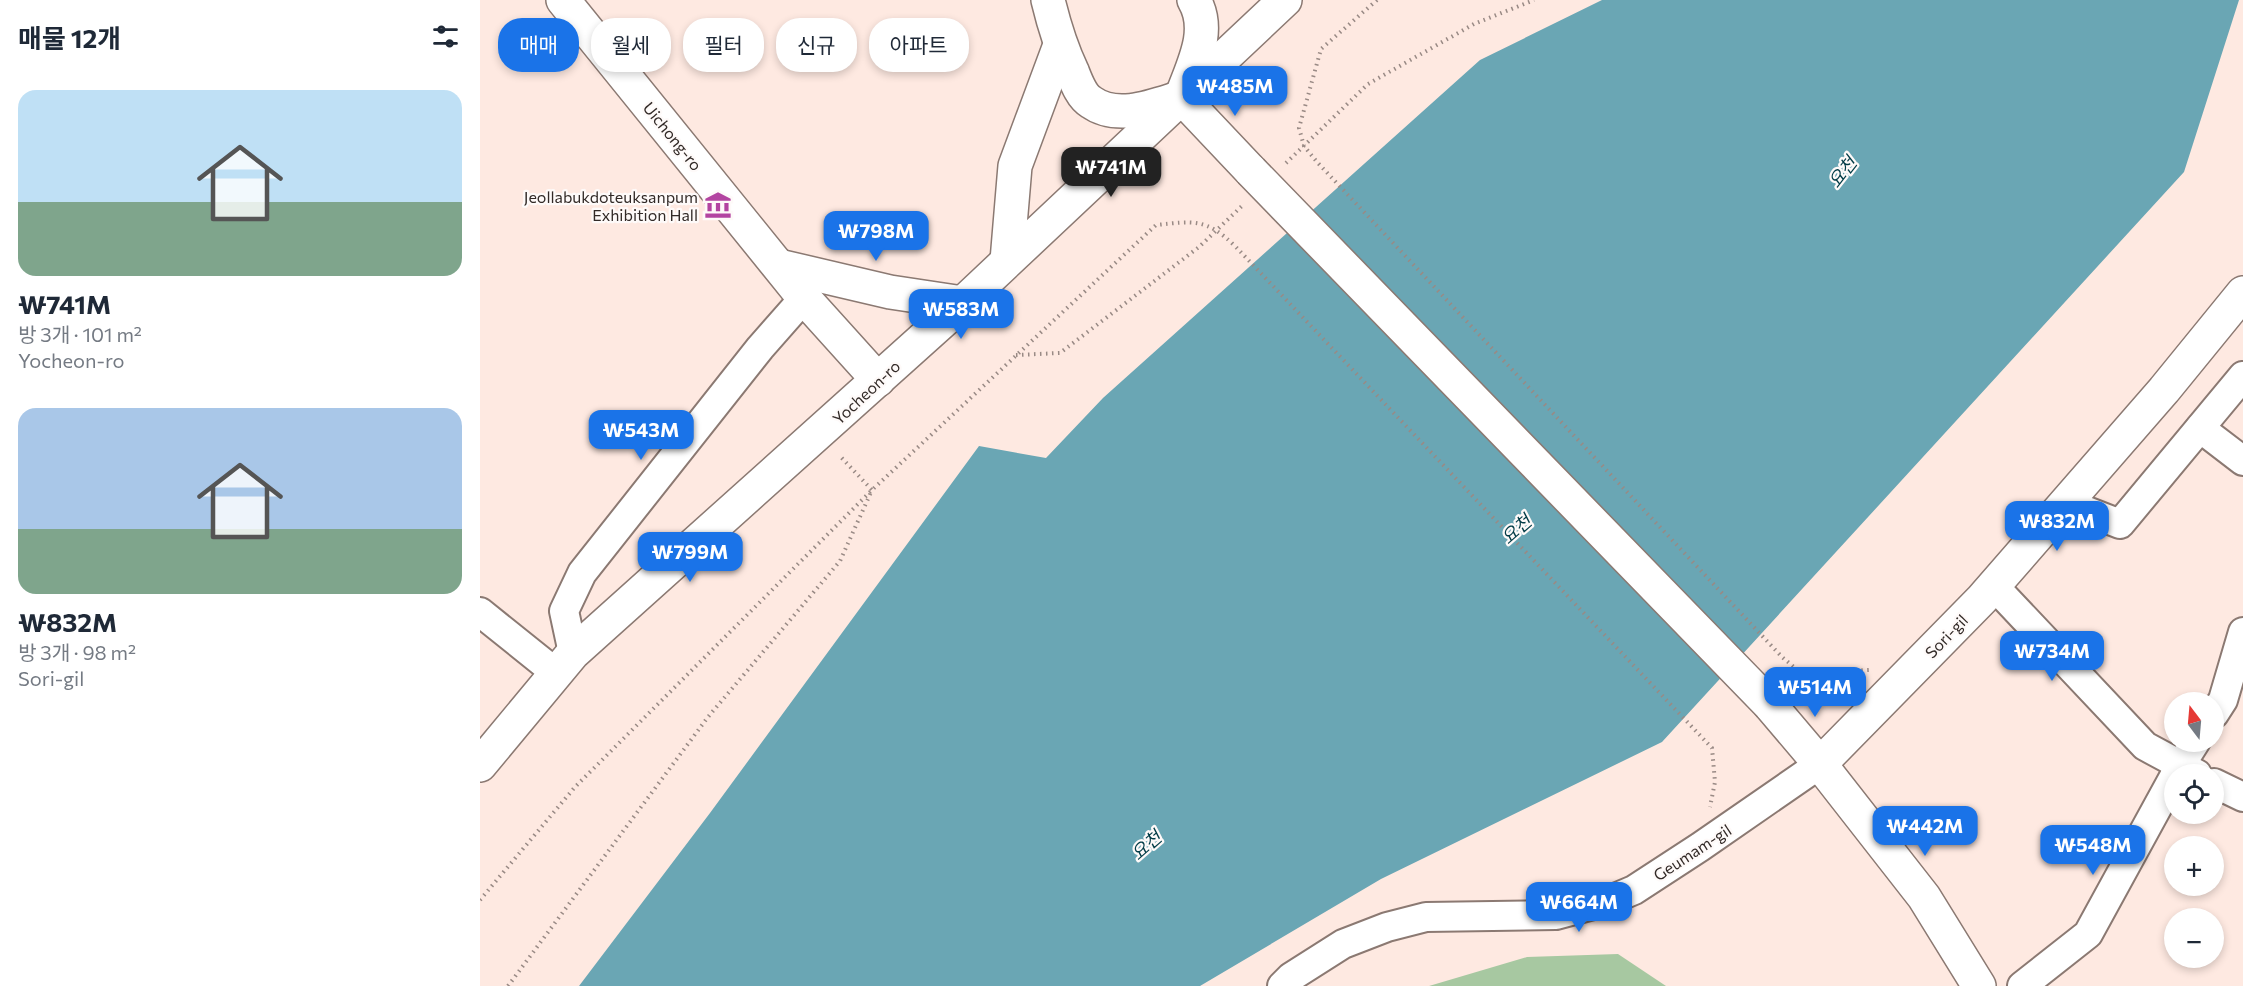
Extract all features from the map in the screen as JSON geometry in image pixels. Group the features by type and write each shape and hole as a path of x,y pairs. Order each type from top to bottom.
{"street":[{"name":"Uichong-ro","path":"563,0 804,298 878,380"},
{"path":"1048,0 1060,45 1080,88 1090,102 1106,109 1125,111 1151,107 1181,97"},
{"path":"1181,97 1199,51 1201,39 1199,8 1194,0"},
{"name":"Yocheon-ro","path":"480,765 565,663 963,303 1285,0"},
{"path":"1007,261 1015,166 1060,45"},
{"path":"1181,97 1770,705 1820,764 1924,897 1979,986"},
{"path":"779,267 890,292 963,303"},
{"name":"Sori-gil","path":"1820,764 1994,586 2164,390 2243,293"},
{"path":"565,663 564,610 582,573 760,348 804,298"},
{"path":"2066,503 2120,524 2243,376"},
{"path":"2200,428 2243,461"},
{"path":"1994,586 2145,746 2171,764"},
{"path":"480,612 565,663"},
{"path":"2224,697 2243,632"},
{"name":"Geumam-gil","path":"1282,986 1291,977 1343,944 1387,927 1426,917 1556,915 1608,901 1634,890 1820,764"},
{"path":"2224,788 2243,797"},
{"path":"2022,986 2088,934 2164,803"}],"path":[{"path":"1377,0 1321,49 1299,128 1304,146 1782,657 1801,673 1915,667"},
{"path":"480,900 575,787 872,490 1156,225 1192,221 1217,229 1235,246 1712,748 1715,782 1700,847"},
{"path":"820,434 872,490"},
{"path":"508,986 708,717 840,561 872,490"}],"green space":[{"path":"1618,954 1666,986 1429,986 1527,957"}],"water":[{"name":"요천","path":"1602,0 2239,0 2184,172 1662,742 1381,879 1200,986 579,986 710,813 979,446 1046,458 1103,398 1480,60"}],"place":[{"name":"Jeollabukdoteuksanpum Exhibition Hall","path":"718,205"}]}
